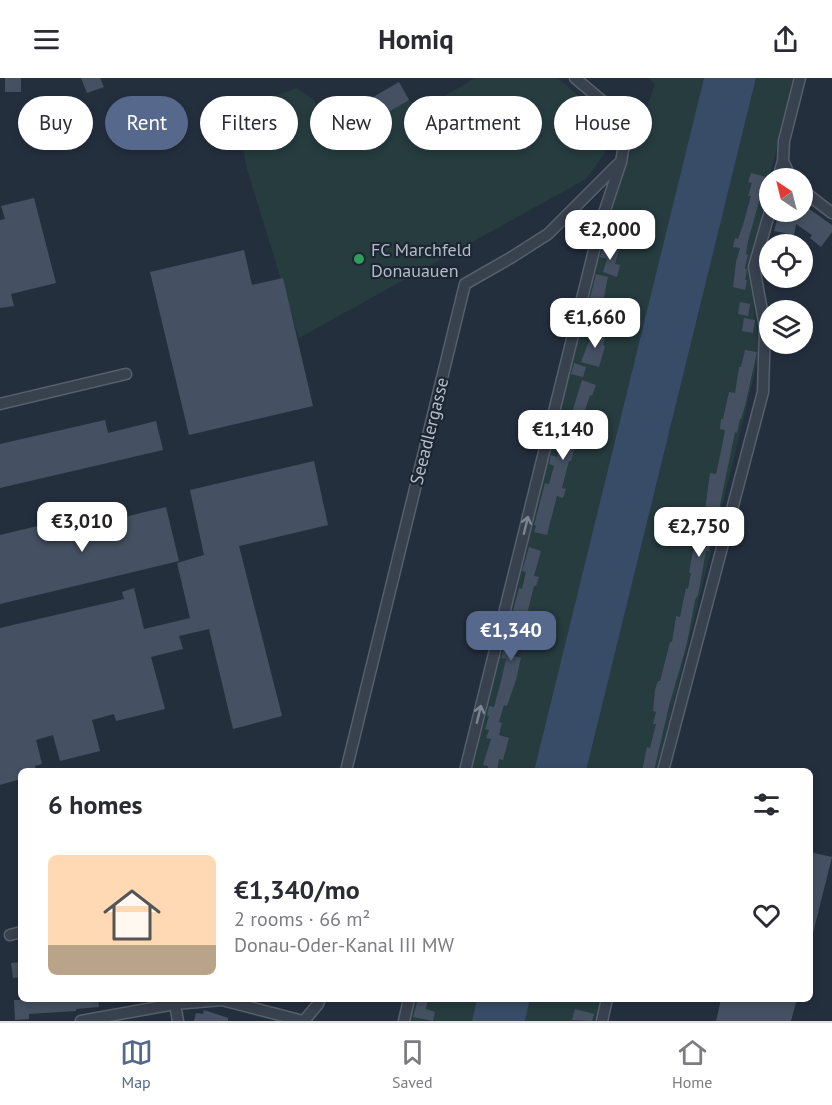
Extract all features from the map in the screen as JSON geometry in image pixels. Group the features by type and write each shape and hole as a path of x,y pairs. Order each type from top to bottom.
{"street":[{"path":"466,768 601,222 621,162 627,128 619,115 575,78"},
{"path":"781,168 784,141 800,78"},
{"path":"783,161 786,168"},
{"name":"Seeadlergasse","path":"347,768 465,284 548,234 621,162"},
{"path":"813,198 832,213"},
{"path":"664,768 763,392 765,327 754,267 767,222"},
{"path":"0,405 126,374"},
{"path":"89,1020 199,1002"},
{"path":"230,1002 304,1021 319,1002"},
{"path":"404,1021 408,1002"},
{"path":"602,1021 606,1002"},
{"path":"176,1004 178,1021"}],"green space":[{"name":"FC Marchfeld Donauauen","path":"475,78 558,78 578,96 554,96 554,150 606,150 586,179 299,338 247,169 243,150 298,150 298,96 276,96 297,88 310,97 310,150 392,150 392,96 374,96 399,82 407,96 404,96 404,150 542,150 542,96 444,96"},
{"path":"648,78 704,78 535,768 471,768 605,224 631,150 652,150 651,96 655,84"},
{"path":"756,78 795,78 772,168 759,168 760,222 750,272 758,355 754,376 658,768 587,768"},
{"path":"412,1002 476,1002 472,1021 408,1021"},
{"path":"529,1002 600,1002 595,1021 525,1021"}],"water":[{"path":"704,78 756,78 587,768 535,768"},
{"path":"476,1002 529,1002 525,1021 472,1021"}],"building":[{"path":"5,78 21,78 21,92 5,92"},
{"path":"81,78 100,78 104,87 87,93"},
{"path":"399,82 407,96 404,96 404,103 392,110 392,96 375,96"},
{"path":"751,173 759,175 759,202 746,254 748,255 745,268 747,270 745,280 747,280 745,290 733,287 740,248 733,247 735,238 738,239 743,225 751,196 748,196 752,183 748,182"},
{"path":"34,198 56,283 11,294 14,306 0,308 0,220 5,219 1,206"},
{"path":"813,212 832,225 832,232 821,247 813,240 813,234 796,224 794,234 774,231 776,222 813,222"},
{"path":"603,245 619,250 615,264 620,265 617,277 603,272 607,259 600,257"},
{"path":"244,250 252,285 283,278 313,406 189,435 150,272"},
{"path":"596,274 608,277 598,326 584,322"},
{"path":"740,302 750,304 748,316 738,314"},
{"path":"744,318 755,320 753,333 742,331"},
{"path":"595,329 606,333 599,367 581,362"},
{"path":"745,350 757,352 745,406 737,433 735,432 719,510 709,551 706,551 687,643 655,768 643,768 647,747 650,748 656,724 653,724 656,712 653,711 655,690 660,681 670,642 672,642 676,616 680,617 686,588 688,589 693,551 697,551 701,535 694,533 696,523 700,524 702,510 705,510 710,473 716,474 725,430 720,429 721,419 723,419 729,392 735,393 739,367 741,367"},
{"path":"574,363 586,367 583,377 571,374"},
{"path":"582,380 596,385 585,410 583,422 585,423 581,437 586,438 583,448 575,446 562,488 566,489 563,498 557,496 547,535 534,532 545,483 549,484 554,466 549,464 551,455 557,457 561,444 568,446 575,417 571,416"},
{"path":"105,420 108,433 156,421 163,450 0,488 0,444"},
{"path":"314,461 328,525 239,546 282,716 233,729 209,629 179,636 183,649 151,657 165,709 116,721 114,714 92,720 100,751 60,761 53,735 36,740 42,764 35,766 35,768 18,768 18,780 0,785 0,628 124,599 122,592 134,588 144,629 190,618 177,563 204,555 190,490"},
{"path":"166,507 179,561 0,604 0,535 75,517 78,528"},
{"path":"529,547 541,551 534,576 539,577 534,586 523,630 527,631 524,642 518,640 514,656 521,658 516,680 499,722 502,723 499,735 509,738 503,760 499,759 498,768 488,768 488,766 483,765 491,739 486,738 489,730 485,729 489,716 487,715 489,706 494,707 501,681 506,659 502,658 503,648 519,588 522,589 526,572 522,571"},
{"path":"813,853 832,857 813,933"},
{"path":"18,962 18,977 13,978 11,963"},
{"path":"14,1000 18,1000 18,1002 98,1002 99,1007 29,1014 29,1019 15,1020"},
{"path":"417,1002 427,1002 426,1009 435,1012 433,1021 413,1017"},
{"path":"720,1002 796,1002 791,1021 716,1021"},
{"path":"575,1009 594,1014 592,1021 572,1020"},
{"path":"204,1010 228,1018 228,1021 194,1021 196,1013 203,1014"}],"place":[{"name":"FC Marchfeld Donauauen","path":"359,259"}]}
